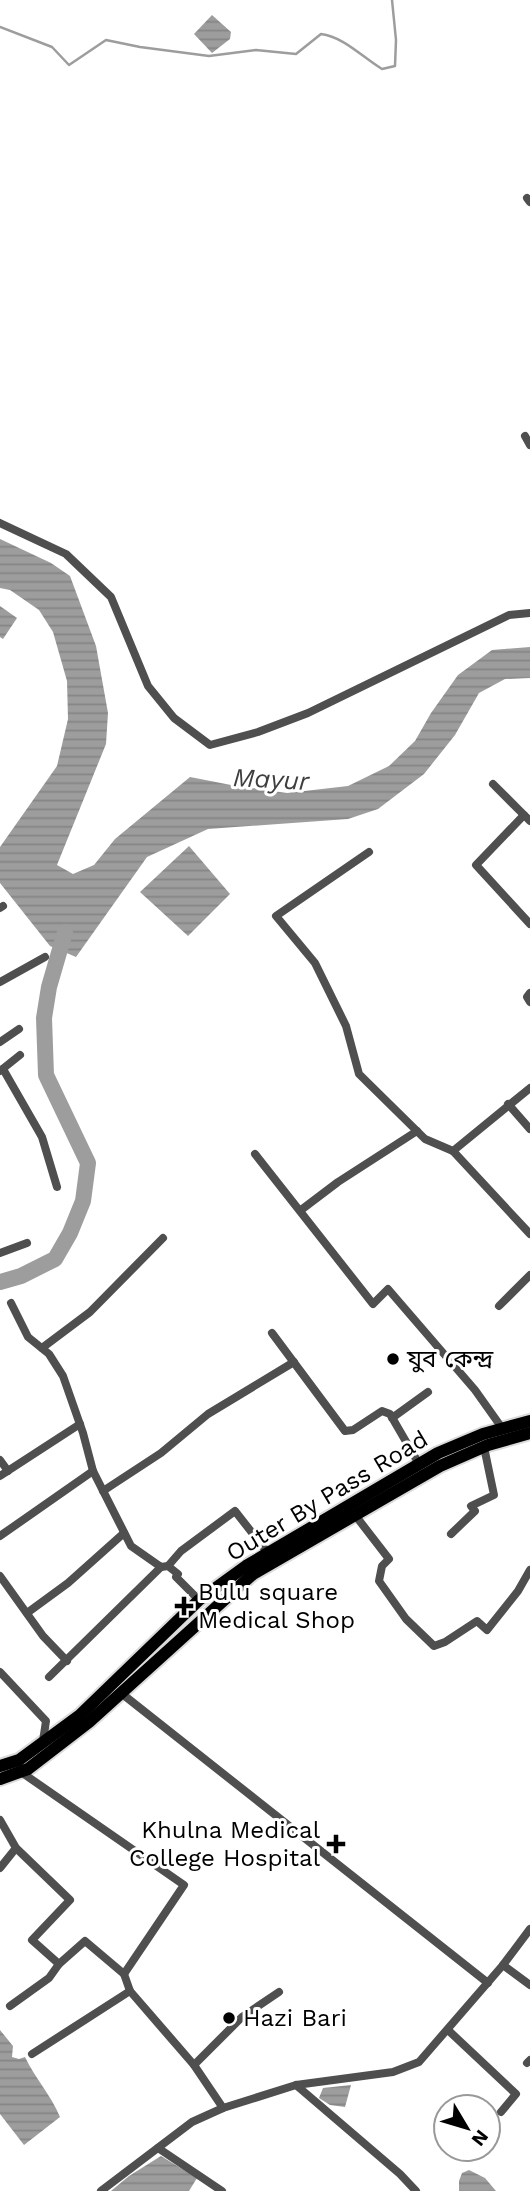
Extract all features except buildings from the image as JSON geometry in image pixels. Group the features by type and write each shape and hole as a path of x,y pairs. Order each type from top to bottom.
{"main road":[{"name":"Outer By Pass Road","path":"0,1766 19,1760 80,1715 199,1600 268,1553 438,1453 502,1428 530,1421"},
{"name":"Outer By Pass Road","path":"0,1779 29,1769 89,1723 253,1574 440,1466 484,1447 530,1433"}],"street":[{"path":"526,436 530,445"},
{"path":"0,523 66,554 111,597 148,686 174,718 210,744 258,732 307,713 509,615 530,613"},
{"path":"493,785 527,818 476,865 530,924"},
{"path":"369,852 276,916 315,963 346,1026 359,1074 425,1139 453,1151 530,1234"},
{"path":"0,982 45,957"},
{"path":"530,993 527,997 530,1002"},
{"path":"0,1042 19,1029"},
{"path":"20,1055 2,1070 42,1137 57,1187"},
{"path":"453,1151 530,1088"},
{"path":"508,1104 529,1126"},
{"path":"301,1210 417,1130"},
{"path":"255,1154 373,1304 388,1289 466,1379 502,1428"},
{"path":"42,1349 90,1312 163,1238"},
{"path":"0,1253 27,1243"},
{"path":"499,1306 530,1275"},
{"path":"11,1303 28,1337 49,1354 63,1376 93,1471 131,1546 178,1574 176,1577 199,1600"},
{"path":"272,1334 345,1431 353,1430 382,1411 390,1414 419,1464"},
{"path":"103,1491 161,1453 208,1414 294,1362"},
{"path":"392,1418 428,1391"},
{"path":"0,1460 4,1474 80,1424"},
{"path":"451,1534 475,1511 471,1506 494,1494 484,1447"},
{"path":"0,1536 93,1471"},
{"path":"49,1677 181,1551 235,1511 268,1553"},
{"path":"355,1515 389,1559 382,1566 379,1581 407,1619 434,1646 477,1621 486,1630 518,1591 530,1570"},
{"path":"27,1613 68,1583 124,1533"},
{"path":"0,1576 43,1636 67,1661"},
{"path":"0,1672 46,1721 43,1742"},
{"path":"121,1693 488,1983"},
{"path":"21,1772 184,1885 124,1974"},
{"path":"0,1820 16,1848 70,1900 32,1940 59,1964"},
{"path":"0,1868 16,1848"},
{"path":"101,2191 192,2122 223,2108 296,2085 393,2071 419,2062 530,1930"},
{"path":"10,2006 49,1978 59,1964 85,1941 124,1974 130,1991 194,2065 223,2108"},
{"path":"503,1965 530,1985"},
{"path":"32,2054 130,1991"},
{"path":"194,2065 242,2017 279,1992"},
{"path":"448,2030 516,2094 502,2111"},
{"path":"296,2085 392,2166 416,2191"},
{"path":"158,2148 222,2191"}],"shaded area":[{"path":"212,15 231,32 230,39 212,53 194,34"},
{"path":"0,539 51,563 70,576 96,646 108,713 106,744 57,865 73,874 94,865 115,839 190,777 287,793 348,786 389,766 415,741 458,675 492,650 530,647 530,678 505,679 479,693 455,735 424,774 378,809 348,819 208,829 147,857 76,957 50,946 0,883 0,847 57,766 68,719 67,681 53,632 39,610 10,590 0,588"},
{"path":"0,606 17,618 3,639 0,637"},
{"path":"189,846 230,894 188,936 140,892"},
{"path":"0,2030 13,2046 12,2057 25,2057 60,2117 24,2145 0,2114"},
{"path":"351,2085 345,2107 330,2105 319,2098 323,2088"},
{"path":"161,2156 197,2178 189,2191 111,2191 129,2176"},
{"path":"469,2170 485,2178 496,2191 459,2191 462,2173"}],"waterway":[{"path":"0,27 52,47 69,65 106,40 209,56 256,50 296,54 321,34 345,43 382,69 395,66 396,40 392,0"},
{"path":"0,1282 21,1276 55,1259 70,1233 83,1201 88,1163 46,1075 44,1018 49,987 65,932"}],"place":[{"name":"যুব কেন্দ্র","path":"393,1359"},
{"name":"Bulu square Medical Shop","path":"184,1606"},
{"name":"Khulna Medical College Hospital","path":"336,1844"},
{"name":"Hazi Bari","path":"229,2018"}],"water label":[{"name":"Mayur","path":"271,779"}]}
